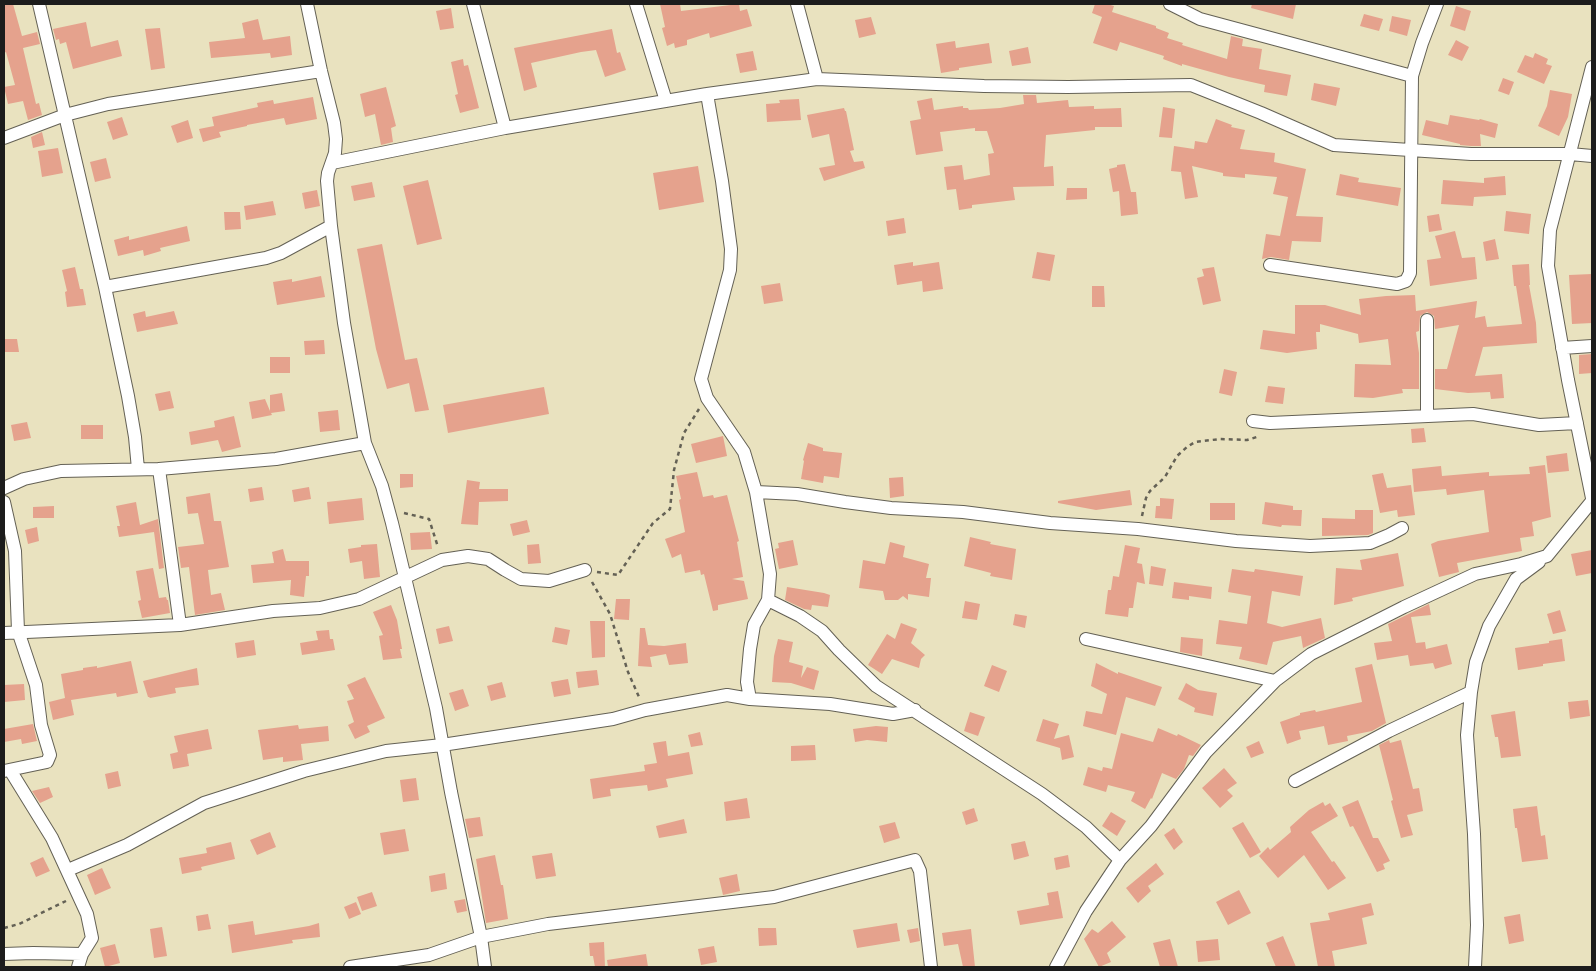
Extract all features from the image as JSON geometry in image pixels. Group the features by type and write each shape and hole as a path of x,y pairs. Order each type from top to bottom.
{"street":[{"path":"39,4 105,287 128,396 138,469"},
{"path":"307,4 334,123 335,152 327,181 331,226 344,323 365,443 382,486 436,708 485,967"},
{"path":"473,4 505,128"},
{"path":"636,4 666,101"},
{"path":"797,4 817,78"},
{"path":"1170,4 1200,19 1412,76"},
{"path":"1270,265 1397,284 1406,281 1410,272 1412,76 1437,4"},
{"path":"1475,967 1477,925 1467,735 1476,662 1489,626 1516,579 1547,556 1592,499 1568,380 1548,266 1550,230 1592,67"},
{"path":"4,138 65,115 108,104 321,72"},
{"path":"332,163 505,128 707,94 817,78 1002,86 1191,86 1261,113 1334,145 1471,154 1570,154 1592,156"},
{"path":"707,94 732,249 730,270 701,379 706,398 744,452 756,492 770,574 768,600 754,625 750,649 747,682 750,699"},
{"path":"105,287 281,254 331,226"},
{"path":"1427,320 1427,416"},
{"path":"1562,348 1592,346"},
{"path":"1253,421 1270,423 1473,414 1539,425 1577,423"},
{"path":"4,488 24,479 61,472 159,469 276,458 365,443"},
{"path":"159,469 180,625"},
{"path":"756,492 796,494 891,508 964,512 1050,523 1138,529 1236,541 1310,546 1370,543 1390,536 1402,528"},
{"path":"4,502 15,551 18,631 36,685 41,725 50,755 47,762 7,770 52,838 68,870 86,914 92,938 82,954 78,967"},
{"path":"4,633 180,625 273,611 320,608 359,599 442,560 468,556 488,559 521,578 548,581 586,570"},
{"path":"1056,967 1086,911 1120,860 1150,826 1206,752 1275,681 1311,654 1475,574 1547,556"},
{"path":"768,600 800,616 822,631 876,686 916,710 1042,794 1086,827 1120,860"},
{"path":"1086,639 1275,681"},
{"path":"1295,781 1389,731 1471,692"},
{"path":"68,870 127,845 204,803 304,771 386,751 442,745 612,720 645,710 727,695 750,699 830,704 893,714 916,710"},
{"path":"350,967 429,955 480,937 548,924 774,897 915,860 920,871 931,967"},
{"path":"4,954 82,954"}],"path":[{"path":"586,570 618,576 653,523 670,509 674,470 684,433 706,398"},
{"path":"1138,529 1146,498 1150,491 1165,477 1177,456 1187,447 1195,442 1206,440 1247,440 1255,438 1264,434 1270,423"},
{"path":"388,509 429,519 442,560"},
{"path":"586,570 610,614 628,672 645,710"},
{"path":"4,928 19,924 78,896"}],"building":[{"path":"4,4 13,4 22,36 37,32 40,44 23,48 36,104 39,103 42,115 28,120 23,101 8,104 4,87 15,85 6,52 4,53"},
{"path":"660,4 680,4 681,11 739,4 740,11 747,9 752,26 710,38 709,33 687,40 687,45 675,48 674,43 667,46 662,28 665,27"},
{"path":"1095,4 1114,6 1112,12 1156,26 1156,28 1169,33 1167,38 1183,43 1182,45 1227,59 1231,36 1243,39 1242,46 1262,49 1259,69 1291,75 1287,96 1264,92 1265,85 1182,64 1182,66 1163,59 1164,56 1120,42 1117,51 1093,43 1102,17 1092,13"},
{"path":"1252,4 1296,4 1293,19 1251,8"},
{"path":"1456,6 1471,11 1465,31 1450,26"},
{"path":"451,8 454,28 440,30 436,11"},
{"path":"1364,14 1383,19 1379,31 1360,26"},
{"path":"1392,16 1411,20 1407,36 1389,31"},
{"path":"871,17 876,34 859,38 855,20"},
{"path":"258,19 263,40 290,36 292,55 271,58 270,53 211,58 209,42 245,38 242,23"},
{"path":"86,22 91,47 118,40 122,56 73,69 66,42 60,44 59,39 56,40 53,29"},
{"path":"160,28 165,68 151,70 145,29"},
{"path":"612,29 617,53 620,52 626,70 605,77 596,50 581,52 531,63 537,87 524,91 514,48"},
{"path":"1456,40 1469,47 1462,61 1448,55"},
{"path":"955,41 956,48 989,43 992,63 941,73 936,44"},
{"path":"1028,47 1031,63 1012,66 1009,51"},
{"path":"753,51 757,70 740,73 736,54"},
{"path":"1535,53 1548,59 1546,64 1552,66 1544,84 1517,72 1525,55 1533,58"},
{"path":"463,59 464,66 468,65 479,108 460,113 455,95 458,94 451,62"},
{"path":"1503,78 1514,82 1509,95 1498,91"},
{"path":"1314,83 1340,88 1336,106 1311,100"},
{"path":"386,87 396,126 391,128 393,142 381,145 375,114 365,117 360,94"},
{"path":"1550,90 1572,94 1568,117 1559,136 1538,126 1547,106"},
{"path":"1023,95 1036,95 1037,103 1068,100 1069,107 1094,106 1094,109 1121,108 1122,127 1095,127 1095,130 1046,135 1044,167 1053,166 1054,186 1013,187 1015,200 972,205 972,208 959,210 956,189 947,190 944,167 962,165 964,180 990,175 988,154 994,153 987,131 975,131 975,128 940,132 943,151 916,155 910,121 921,119 917,101 932,98 934,110 963,106 963,108 968,108 969,110 1024,104"},
{"path":"313,97 317,119 286,125 284,118 247,125 219,132 221,137 203,142 199,129 214,126 212,117 258,107 257,103 273,100 274,104"},
{"path":"799,99 801,120 767,122 766,104 780,103 779,100"},
{"path":"1163,107 1175,109 1172,138 1159,137"},
{"path":"844,108 854,150 850,151 854,162 863,161 865,168 824,181 819,168 835,165 829,134 812,138 807,115"},
{"path":"1450,115 1480,119 1498,124 1495,138 1480,134 1481,146 1471,146 1422,135 1426,120 1448,125"},
{"path":"122,117 128,135 113,140 107,122"},
{"path":"1216,119 1232,125 1231,127 1245,130 1240,149 1275,153 1274,162 1306,169 1296,216 1323,217 1321,242 1292,241 1289,260 1271,257 1262,259 1266,234 1280,236 1288,197 1273,194 1277,177 1245,174 1245,178 1223,176 1223,173 1192,166 1198,197 1185,199 1181,172 1171,171 1174,146 1194,149 1195,141 1207,143"},
{"path":"188,120 193,138 177,143 171,126"},
{"path":"42,132 45,145 33,148 31,137"},
{"path":"58,148 63,173 42,177 38,151"},
{"path":"106,158 111,178 95,182 90,162"},
{"path":"1125,164 1131,192 1136,192 1138,214 1121,216 1119,191 1113,192 1109,169"},
{"path":"698,166 704,202 659,210 653,173"},
{"path":"1340,174 1359,178 1358,182 1401,188 1398,206 1336,195"},
{"path":"1505,176 1506,195 1474,197 1473,206 1441,204 1443,180 1484,183 1484,178"},
{"path":"428,180 442,239 417,245 403,186"},
{"path":"372,182 375,197 354,201 351,186"},
{"path":"1067,188 1087,188 1087,199 1066,200"},
{"path":"317,190 320,206 305,209 302,193"},
{"path":"273,201 276,215 246,220 244,206"},
{"path":"1506,211 1531,214 1529,234 1504,231"},
{"path":"224,212 240,212 241,229 225,230"},
{"path":"1439,214 1442,230 1429,232 1427,216"},
{"path":"904,218 906,233 888,236 886,221"},
{"path":"187,226 190,241 160,248 161,251 144,256 143,250 118,256 114,240 129,236 129,240"},
{"path":"1455,231 1462,258 1475,257 1477,279 1430,286 1427,260 1441,258 1435,236"},
{"path":"1495,239 1499,259 1486,261 1483,242"},
{"path":"382,244 405,360 417,358 429,410 415,412 409,383 387,389 376,349 357,249"},
{"path":"1037,252 1055,255 1050,281 1032,278"},
{"path":"913,262 913,266 939,262 943,289 923,292 922,281 897,285 894,265"},
{"path":"1529,264 1529,285 1536,323 1537,343 1483,347 1475,376 1502,374 1504,398 1491,399 1490,392 1468,393 1435,389 1435,369 1447,369 1459,325 1435,329 1434,316 1427,312 1420,316 1419,331 1416,332 1419,353 1419,389 1402,389 1403,393 1373,398 1354,397 1355,364 1391,365 1388,339 1359,343 1358,334 1320,324 1320,332 1316,332 1317,349 1287,353 1260,349 1263,330 1295,334 1295,305 1325,305 1361,315 1359,299 1386,296 1415,295 1416,311 1477,301 1475,318 1485,316 1487,327 1522,324 1516,286 1514,286 1512,265"},
{"path":"75,267 80,289 83,289 86,305 67,307 65,292 67,291 62,270"},
{"path":"1214,267 1221,301 1203,305 1197,278 1204,276 1202,269"},
{"path":"1592,274 1592,323 1572,324 1569,275"},
{"path":"321,276 325,297 277,305 273,282 292,279 292,282"},
{"path":"780,283 783,301 764,304 761,286"},
{"path":"1092,286 1104,286 1105,307 1092,307"},
{"path":"145,311 146,317 174,311 178,324 137,332 133,314"},
{"path":"4,339 17,339 19,352 4,352"},
{"path":"324,340 325,354 305,355 304,341"},
{"path":"1592,354 1592,373 1579,374 1579,355"},
{"path":"270,357 290,357 290,373 270,373"},
{"path":"1224,369 1237,372 1232,396 1219,393"},
{"path":"1268,386 1285,388 1283,404 1265,402"},
{"path":"544,387 549,414 448,433 443,405"},
{"path":"170,391 174,408 159,411 155,394"},
{"path":"282,393 285,411 252,419 249,402 265,399 270,411 270,395"},
{"path":"338,410 340,430 320,432 318,412"},
{"path":"234,416 241,447 222,452 218,440 191,445 189,432 215,427 214,421"},
{"path":"27,422 31,438 14,441 11,425"},
{"path":"81,425 103,425 103,439 81,439"},
{"path":"1424,428 1426,442 1412,443 1411,429"},
{"path":"723,436 727,456 696,463 691,444"},
{"path":"808,443 823,448 823,451 842,453 839,478 824,476 823,483 801,479 803,460"},
{"path":"1567,453 1569,471 1548,473 1546,456"},
{"path":"1545,465 1551,517 1532,522 1534,536 1520,538 1522,551 1457,563 1459,572 1439,577 1431,544 1438,541 1489,532 1484,490 1447,495 1446,489 1414,492 1412,469 1441,466 1442,476 1489,472 1489,476 1530,474 1529,467"},
{"path":"697,472 703,497 713,495 714,498 727,495 739,541 737,542 743,577 732,579 744,581 748,599 718,605 718,610 713,611 704,574 701,575 700,570 685,573 681,554 672,558 665,539 685,532 676,476"},
{"path":"1383,473 1387,488 1411,485 1415,515 1398,517 1397,510 1380,513 1372,475"},
{"path":"400,474 413,474 413,487 400,488"},
{"path":"903,477 904,496 890,498 889,478"},
{"path":"467,480 480,482 479,489 508,489 508,501 479,502 478,525 461,524"},
{"path":"262,487 264,500 250,502 248,489"},
{"path":"309,487 311,499 294,502 292,490"},
{"path":"1130,490 1132,505 1096,510 1058,503 1058,501"},
{"path":"210,493 214,521 221,521 229,567 208,570 211,595 221,593 225,610 195,615 189,567 181,568 178,547 204,544 198,513 188,514 186,497"},
{"path":"362,498 364,520 329,524 327,502"},
{"path":"1160,498 1174,499 1172,519 1155,518 1156,506 1160,506"},
{"path":"136,502 140,525 158,519 164,568 159,569 154,532 119,537 117,526 120,526 116,506"},
{"path":"1265,502 1293,506 1293,510 1302,510 1301,526 1282,525 1281,527 1262,524"},
{"path":"1210,503 1235,503 1235,520 1210,520"},
{"path":"54,506 54,518 33,518 33,507"},
{"path":"1355,510 1373,510 1373,533 1368,535 1322,536 1322,518 1355,519"},
{"path":"527,520 530,532 513,536 510,524"},
{"path":"37,527 39,541 28,544 25,530"},
{"path":"430,532 432,549 411,550 410,533"},
{"path":"970,537 991,542 990,544 1016,549 1012,580 990,576 991,573 964,566"},
{"path":"793,540 798,565 779,569 775,549 779,548 778,543"},
{"path":"890,542 905,546 903,557 929,564 926,578 931,578 929,597 908,594 908,600 903,596 898,600 885,600 883,591 859,588 863,560 885,564"},
{"path":"377,544 380,577 364,579 362,561 350,563 348,549 361,547 361,545"},
{"path":"539,544 541,563 528,564 527,545"},
{"path":"1125,545 1140,548 1137,563 1142,564 1145,584 1137,582 1133,608 1129,608 1128,617 1105,614 1108,590 1111,590 1113,576 1119,577"},
{"path":"283,549 286,561 309,561 309,576 306,576 304,597 290,595 291,580 253,583 251,565 274,563 272,552"},
{"path":"1592,550 1592,573 1576,576 1571,554"},
{"path":"1398,553 1404,586 1352,598 1353,601 1334,605 1336,568 1362,570 1360,560"},
{"path":"1151,566 1166,569 1163,586 1149,584"},
{"path":"153,568 159,598 166,597 170,613 142,618 138,601 141,600 136,571"},
{"path":"1232,569 1254,572 1255,569 1303,576 1300,596 1272,591 1267,623 1282,627 1321,618 1325,638 1303,648 1301,636 1273,642 1267,665 1239,659 1242,647 1216,644 1219,620 1247,624 1251,596 1228,592"},
{"path":"1174,582 1212,587 1211,599 1189,596 1189,600 1172,598"},
{"path":"787,587 830,595 828,607 812,605 811,610 804,609 785,600"},
{"path":"616,599 630,599 629,620 614,619"},
{"path":"965,601 980,604 977,620 962,618"},
{"path":"1429,604 1431,615 1411,617 1416,643 1425,642 1426,649 1447,644 1452,664 1435,669 1433,663 1410,666 1408,655 1377,660 1374,643 1392,641 1388,624"},
{"path":"391,605 397,620 402,658 383,660 379,636 383,635 373,612"},
{"path":"1560,610 1566,631 1553,634 1547,614"},
{"path":"1015,614 1027,616 1025,628 1013,625"},
{"path":"590,621 605,621 605,657 592,658"},
{"path":"901,623 917,629 911,643 925,655 921,659 919,668 892,659 882,674 868,665 887,634 895,639"},
{"path":"449,626 453,641 439,644 436,629"},
{"path":"555,627 570,630 567,645 552,642"},
{"path":"640,628 645,628 648,645 664,646 686,643 688,663 669,665 666,654 650,657 652,667 638,666"},
{"path":"329,630 330,639 333,639 335,650 302,655 300,643 318,640 316,631"},
{"path":"1181,637 1203,639 1202,656 1180,652"},
{"path":"778,639 793,642 789,662 803,666 801,678 807,667 819,671 814,690 791,683 772,682 774,656"},
{"path":"1562,639 1565,661 1518,670 1515,648"},
{"path":"254,640 256,655 237,658 235,643"},
{"path":"131,661 138,693 117,697 116,693 71,700 74,715 53,720 49,702 65,698 61,674 83,670 83,668 97,666 97,668"},
{"path":"1096,663 1118,674 1118,672 1162,687 1155,706 1126,697 1116,735 1083,726 1086,711 1102,714 1107,694 1091,686"},
{"path":"1372,664 1386,723 1372,731 1347,736 1348,741 1328,745 1324,726 1299,731 1301,739 1287,744 1280,722 1300,715 1300,713 1315,710 1316,712 1362,702 1355,668"},
{"path":"992,665 1007,671 999,692 984,686"},
{"path":"197,668 199,685 175,688 176,693 148,697 143,681"},
{"path":"597,670 599,685 578,688 576,672"},
{"path":"365,677 385,718 367,726 370,732 355,739 348,725 354,722 347,701 354,699 347,685"},
{"path":"568,679 571,694 554,697 551,682"},
{"path":"502,682 506,697 491,701 487,686"},
{"path":"1186,683 1198,690 1217,693 1213,716 1194,712 1195,708 1178,699"},
{"path":"24,684 25,700 4,702 4,685"},
{"path":"463,689 469,706 455,711 449,693"},
{"path":"1588,700 1590,716 1570,719 1568,702"},
{"path":"1515,711 1521,756 1501,758 1498,737 1495,737 1491,715"},
{"path":"970,712 985,717 978,736 964,731"},
{"path":"1043,719 1059,724 1054,739 1069,735 1074,757 1062,760 1060,748 1036,741"},
{"path":"33,724 37,741 22,744 21,739 4,742 4,729"},
{"path":"298,725 299,729 328,726 329,741 301,744 303,760 283,762 283,757 263,760 258,730"},
{"path":"876,726 888,727 887,742 867,740 855,742 853,729"},
{"path":"1158,728 1177,736 1178,734 1201,745 1193,756 1189,755 1184,769 1176,779 1162,773 1152,799 1145,809 1131,801 1135,792 1108,785 1106,792 1083,785 1088,767 1102,771 1103,767 1112,769 1121,733 1153,742"},
{"path":"208,729 212,749 187,754 189,766 173,769 170,754 178,752 174,736"},
{"path":"700,732 703,745 691,747 688,735"},
{"path":"1389,740 1390,743 1401,740 1413,789 1419,788 1423,811 1407,815 1413,835 1401,838 1379,745"},
{"path":"666,741 668,756 689,752 693,774 666,779 668,787 648,791 647,785 610,789 611,796 593,799 590,779 645,771 644,765 657,763 653,743"},
{"path":"1259,741 1264,753 1251,758 1246,747"},
{"path":"815,745 816,760 791,761 791,746"},
{"path":"1224,768 1237,783 1227,790 1233,796 1220,808 1202,788"},
{"path":"118,771 121,786 108,789 105,774"},
{"path":"416,778 419,800 403,802 400,780"},
{"path":"49,787 53,797 40,803 32,791"},
{"path":"747,798 750,818 726,821 724,802"},
{"path":"1358,800 1373,838 1378,838 1390,861 1383,864 1385,869 1377,872 1353,826 1350,827 1342,807"},
{"path":"1323,802 1325,806 1330,803 1338,816 1311,832 1346,878 1328,890 1304,855 1278,878 1259,856 1268,847 1270,850 1291,832 1290,827 1309,810"},
{"path":"1537,806 1541,836 1545,835 1548,859 1522,862 1513,809"},
{"path":"974,808 978,821 966,825 962,812"},
{"path":"1111,812 1126,821 1117,836 1102,826"},
{"path":"480,817 483,836 469,838 465,819"},
{"path":"684,819 687,833 659,838 656,826"},
{"path":"895,822 900,838 884,843 879,826"},
{"path":"1243,822 1261,852 1250,858 1232,828"},
{"path":"1174,828 1183,842 1174,850 1164,835"},
{"path":"405,829 409,851 384,855 380,833"},
{"path":"270,832 276,847 257,855 250,840"},
{"path":"1025,841 1029,856 1014,860 1011,844"},
{"path":"231,842 235,859 201,867 202,870 182,874 179,858 207,853 206,848"},
{"path":"552,853 556,876 536,879 532,856"},
{"path":"495,855 501,885 503,885 508,919 486,923 476,859"},
{"path":"1068,855 1070,867 1056,870 1054,858"},
{"path":"43,857 50,871 36,877 30,863"},
{"path":"1156,863 1164,874 1148,886 1151,891 1138,903 1126,888"},
{"path":"102,868 111,888 95,895 87,875"},
{"path":"445,873 447,889 431,892 429,876"},
{"path":"737,874 740,891 723,895 719,878"},
{"path":"1239,890 1251,913 1228,925 1216,902"},
{"path":"1058,891 1063,918 1020,925 1017,911 1049,905 1047,893"},
{"path":"372,892 377,906 362,911 357,897"},
{"path":"465,899 467,911 457,913 454,901"},
{"path":"356,902 361,914 349,919 344,907"},
{"path":"1371,903 1374,915 1362,918 1367,944 1332,951 1335,967 1318,967 1310,923 1330,920 1328,913"},
{"path":"208,914 211,929 198,931 196,916"},
{"path":"1520,914 1524,941 1509,944 1504,917"},
{"path":"253,921 255,935 319,923 320,937 292,940 293,943 232,953 228,925"},
{"path":"1112,921 1126,937 1107,953 1111,962 1099,967 1084,939 1092,929 1098,933"},
{"path":"897,923 900,941 857,948 853,930"},
{"path":"162,927 167,956 154,958 150,929"},
{"path":"758,928 776,928 777,945 759,946"},
{"path":"918,928 920,941 910,943 907,930"},
{"path":"971,929 975,967 963,967 958,944 944,946 942,933"},
{"path":"1283,936 1296,967 1276,967 1266,943"},
{"path":"1170,939 1178,967 1160,967 1153,943"},
{"path":"1218,939 1220,960 1198,962 1196,941"},
{"path":"604,942 605,967 595,967 593,956 590,956 589,943"},
{"path":"115,944 120,963 105,967 100,948"},
{"path":"714,946 717,962 701,965 698,949"},
{"path":"646,954 648,967 608,967 607,960"}]}
